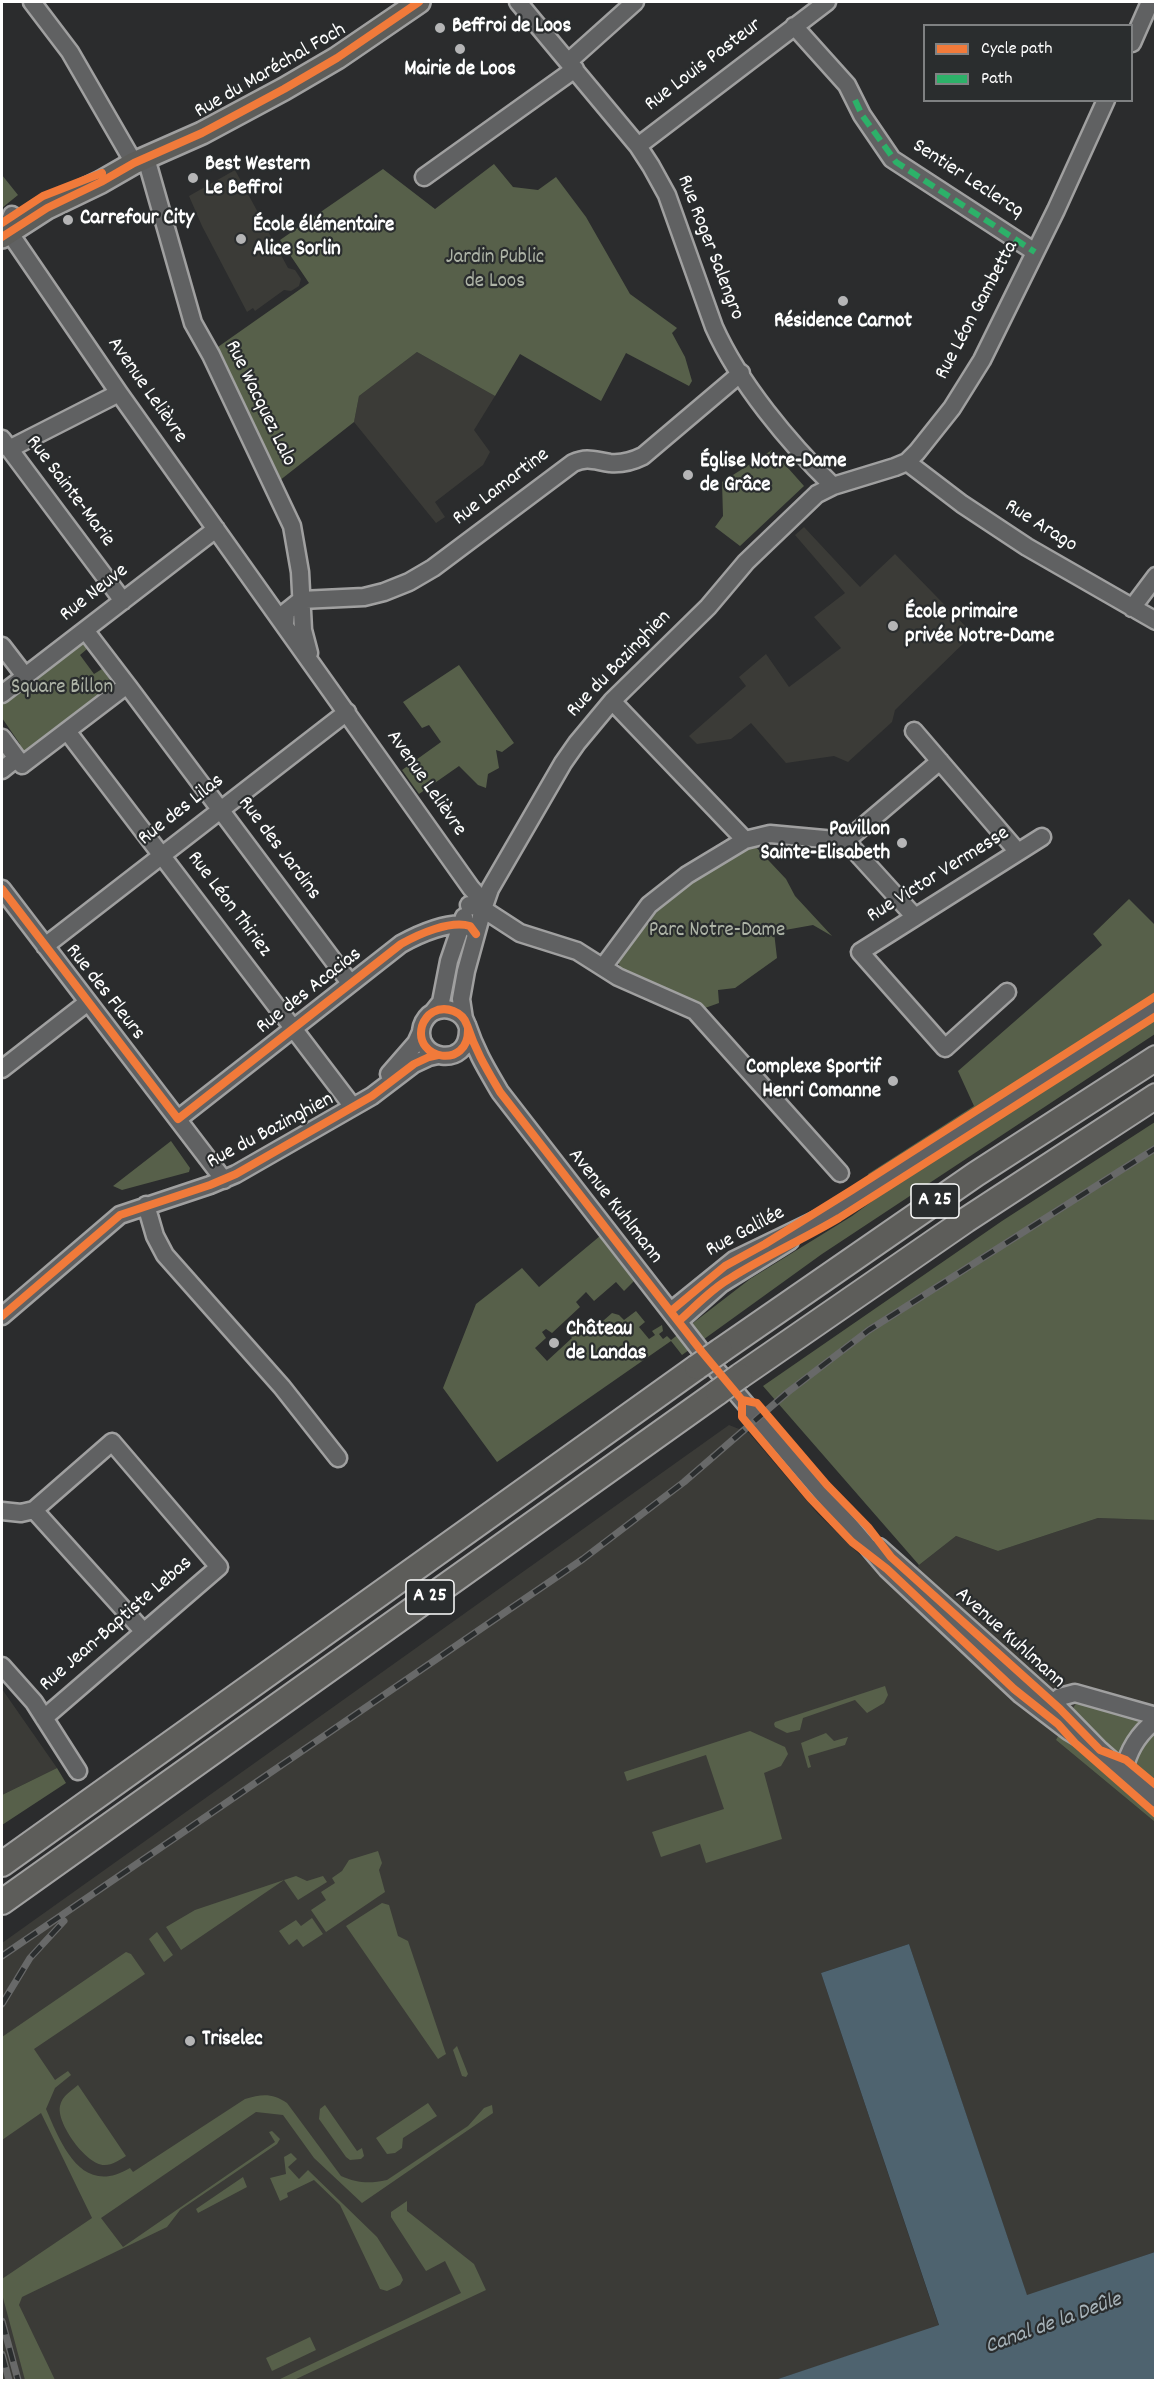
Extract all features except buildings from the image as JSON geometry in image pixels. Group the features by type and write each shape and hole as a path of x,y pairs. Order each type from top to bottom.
{"highway":[{"name":"A 25","path":"55,1818 271,1670 697,1356 720,1351 939,1198 1155,1058"},
{"name":"A 25","path":"2,1902 740,1376 957,1226 1155,1096"},
{"path":"2,1846 55,1818"},
{"path":"2,1864 55,1818"}],"main road":[{"name":"Rue du Maréchal Foch","path":"6,227 33,201 68,184 140,160 202,133 292,84 344,53 419,2"}],"street":[{"name":"Rue Wacquez Lalo","path":"32,2 74,58 140,160 193,323 211,355 289,516 295,536 307,648 319,673"},
{"name":"Rue Roger Salengro","path":"518,2 638,146 667,195 719,338 773,420 833,486"},
{"path":"424,177 572,65 635,2"},
{"name":"Rue Louis Pasteur","path":"638,146 827,2"},
{"path":"1133,38 1150,2"},
{"name":"Sentier Leclercq","path":"794,26 843,80 862,115 896,162 1035,252"},
{"name":"Rue Léon Gambetta","path":"907,462 917,452 967,384 982,360 1072,176 1105,102"},
{"name":"Avenue Lelièvre","path":"6,227 119,393 471,888 481,898 476,907"},
{"name":"Rue Lamartine","path":"301,593 370,596 402,585 433,568 573,463 583,458 590,458 610,463 623,463 643,456 741,373"},
{"path":"5,444 119,393"},
{"name":"Rue Sainte-Marie","path":"5,444 123,602"},
{"path":"833,486 907,462"},
{"name":"Rue Arago","path":"907,462 962,504 1027,547 1155,621"},
{"name":"Rue du Bazinghien","path":"433,1012 441,1002 449,961 460,924 490,889 550,784 577,743 612,700 708,607 746,562 817,494 833,486"},
{"name":"Rue Neuve","path":"2,694 216,529"},
{"path":"1132,608 1155,576"},
{"path":"258,589 278,599 301,593"},
{"path":"285,625 286,612 301,593"},
{"path":"2,738 22,765 127,685 85,630"},
{"path":"2,646 25,676"},
{"name":"Rue des Jardins","path":"127,685 350,983"},
{"path":"612,700 745,840"},
{"name":"Rue des Lilas","path":"45,946 346,712"},
{"name":"Rue Léon Thiriez","path":"67,731 353,1107"},
{"path":"914,731 1018,852"},
{"path":"2,770 17,758"},
{"path":"846,841 940,761"},
{"path":"603,967 656,898 687,875 745,840 770,834 846,841 915,917"},
{"name":"Rue Victor Vermesse","path":"1007,993 945,1048 860,952 1042,837"},
{"name":"Rue des Fleurs","path":"2,889 224,1180"},
{"path":"476,907 520,933 577,951 618,977 695,1011 840,1173"},
{"name":"Rue du Bazinghien","path":"466,1024 461,999 476,934 476,907"},
{"path":"460,924 470,926 476,934"},
{"name":"Rue des Acacias","path":"178,1119 401,944 422,934 460,924"},
{"path":"2,1069 87,1002"},
{"name":"Rue Galilée","path":"675,1316 721,1284 778,1250 817,1221 895,1174 1155,1007"},
{"path":"451,1010 466,1024 468,1037 463,1048 444,1055 426,1047 421,1032 424,1021 433,1012 451,1010"},
{"name":"Avenue Kuhlmann","path":"466,1024 477,1054 500,1092 675,1316 697,1356 852,1526 891,1557 1049,1708 1155,1799"},
{"name":"Rue du Bazinghien","path":"353,1107 392,1070 416,1043 421,1032"},
{"name":"Rue du Bazinghien","path":"2,1316 120,1215 224,1180 378,1092 414,1064 429,1057 444,1055"},
{"name":"Avenue Kuhlmann","path":"444,1055 459,1057 472,1064 500,1092"},
{"path":"146,1205 154,1236 165,1255 282,1387 338,1458"},
{"name":"Rue Jean-Baptiste Lebas","path":"34,1510 112,1442 219,1567 44,1718"},
{"path":"2,1511 26,1513 34,1510 144,1632"},
{"path":"2,1666 27,1693 78,1771"},
{"name":"Avenue Kuhlmann","path":"1049,1708 1063,1695 1079,1694 1155,1718"},
{"path":"1124,1771 1135,1742 1155,1718"}],"shaded area":[{"name":"École élémentaire Alice Sorlin","path":"235,170 288,268 295,270 301,279 299,286 291,291 284,290 255,311 253,308 247,312 189,196"},
{"path":"417,352 495,396 474,430 490,452 483,465 435,502 445,517 436,523 354,422 359,396"},
{"path":"804,527 860,587 895,554 973,634 895,710 892,722 848,762 834,756 786,763 751,723 731,739 697,744 689,736 746,686 739,677 766,654 789,687 841,648 814,617 845,593 795,535"},
{"path":"729,1425 749,1433 818,1514 897,1591 919,1565 956,1536 998,1551 1098,1518 1155,1520 1155,1724 1056,1740 1155,1822 1155,2252 1027,2296 909,1944 821,1973 939,2326 775,2380 2,2380 2,1943"},
{"path":"2,1689 57,1768 2,1795"}],"green space":[{"name":"Jardin Public de Loos","path":"494,164 513,187 538,190 556,177 586,217 630,294 677,328 672,333 685,357 692,381 689,386 626,353 601,401 520,354 495,396 417,352 359,396 354,422 279,481 215,349 309,283 280,240 383,169 435,209"},
{"path":"2,175 18,195 2,208"},
{"path":"772,450 804,486 740,546 715,527 723,516 722,482"},
{"name":"Square Billon","path":"83,642 87,649 80,655 94,674 102,669 111,681 109,687 21,754 13,750 20,744 2,718 2,702 77,643"},
{"path":"459,665 514,743 502,752 496,750 499,768 488,774 486,788 478,785 459,766 419,794 402,770 441,742 429,725 422,728 403,702"},
{"name":"Parc Notre-Dame","path":"754,845 786,879 795,896 832,936 813,925 774,932 777,958 735,988 718,990 719,1003 705,1008 621,971 617,956 659,906 705,872"},
{"path":"1129,899 1155,925 1155,1034 822,1254 682,1355 671,1341 497,1462 443,1388 476,1304 522,1268 539,1287 600,1236 634,1281 624,1291 616,1282 594,1301 586,1292 576,1302 580,1307 552,1333 546,1329 542,1332 546,1338 535,1348 547,1361 572,1338 568,1332 575,1326 586,1336 612,1313 624,1320 636,1311 645,1322 639,1327 649,1339 655,1335 652,1331 662,1325 663,1331 659,1334 663,1339 667,1336 671,1340 750,1279 852,1216 878,1197 868,1174 974,1106 958,1071 1102,945 1093,934"},
{"path":"1155,1122 1155,1520 1098,1518 998,1551 956,1536 919,1565 763,1386 1002,1221"},
{"path":"171,1141 190,1168 189,1172 122,1190 113,1186"},
{"path":"885,1686 888,1695 884,1703 867,1713 855,1700 803,1718 800,1730 787,1733 775,1727 775,1722"},
{"path":"1076,1703 1155,1724 1155,1822 1056,1740"},
{"path":"750,1731 785,1747 788,1754 781,1766 764,1773 782,1839 706,1863 700,1844 661,1857 652,1832 724,1809 706,1755 627,1781 624,1772"},
{"path":"826,1733 834,1741 848,1737 845,1745 808,1756 811,1767 808,1768 801,1743"},
{"path":"57,1768 66,1783 2,1825 2,1795"},
{"path":"378,1851 382,1863 379,1870 385,1892 326,1932 311,1910 326,1900 321,1892 335,1883 332,1878 342,1871 349,1860"},
{"path":"296,1876 307,1881 323,1876 327,1882 298,1900 284,1880"},
{"path":"284,1880 181,1950 166,1927 195,1910"},
{"path":"382,1903 389,1905 398,1936 408,1941 446,2054 438,2059 346,1926"},
{"path":"312,1918 323,1934 303,1947 297,1939 289,1945 279,1931 296,1920 301,1926"},
{"path":"157,1932 173,1955 164,1962 149,1939"},
{"path":"126,1952 131,1954 145,1974 34,2049 55,2080 68,2071 71,2075 55,2088 46,2109 67,2152 87,2172 99,2176 113,2175 130,2168 133,2172 245,2099 267,2095 287,2103 341,2176 363,2182 381,2181 387,2180 468,2126 484,2108 492,2105 493,2113 362,2203 314,2158 283,2115 256,2112 101,2218 123,2247 275,2142 269,2132 272,2131 280,2139 277,2144 180,2210 167,2227 22,2297 19,2305 55,2380 25,2380 2,2294 2,2279 92,2218 41,2113 2,2140 2,2037"},
{"path":"457,2046 468,2074 466,2077 462,2076 453,2050"},
{"path":"78,2085 126,2156 116,2162 105,2165 90,2159 74,2142 63,2123 60,2113 61,2102"},
{"path":"428,2103 437,2116 403,2138 402,2148 395,2153 387,2154 376,2138"},
{"path":"325,2105 357,2151 362,2148 364,2156 361,2159 350,2160 346,2157 319,2119 320,2109"},
{"path":"291,2153 297,2159 288,2167 299,2179 308,2170 377,2237 401,2275 403,2280 400,2285 387,2291 380,2289 340,2205 314,2180 287,2193 288,2197 280,2201 270,2178 286,2174 284,2157"},
{"path":"243,2177 247,2187 198,2213 196,2209"},
{"path":"407,2201 407,2211 474,2264 486,2290 294,2380 278,2380 461,2293 445,2261 426,2271 391,2217 391,2212"},
{"path":"310,2337 316,2350 272,2371 266,2358"}],"water":[{"name":"Canal de la Deûle","path":"909,1944 1027,2295 1155,2252 1155,2380 775,2380 939,2325 821,1973"}],"railway":[{"path":"2,1956 583,1559 684,1482 788,1392 869,1330 1156,1148"},
{"path":"2,2004 30,1958 64,1921"},
{"path":"2,2321 18,2380"},
{"path":"2,2354 9,2380"}],"marked path":[{"path":"855,100 862,115 896,162 1035,252"}],"cycle path":[{"path":"2,237 47,208 134,163 202,133 284,89 337,58 419,2"},
{"path":"2,223 43,196 102,173"},
{"path":"2,889 178,1119 401,944 425,932 444,926 470,926 476,934"},
{"path":"671,1311 725,1266 852,1190 1156,996"},
{"path":"468,1029 466,1042 460,1051 452,1055 442,1056 433,1053 421,1038 422,1026 433,1012 443,1009 453,1011 465,1020 482,1060 500,1092 742,1400"},
{"path":"679,1321 722,1283 839,1218 1156,1016"},
{"path":"2,1316 120,1215 236,1174 372,1096 414,1064 438,1055"},
{"path":"742,1400 742,1417 810,1498 852,1542 887,1569 1014,1689 1058,1724 1075,1743 1156,1814"},
{"path":"742,1400 757,1403 827,1485 868,1527 891,1557 1060,1709 1100,1750 1126,1760 1156,1785"}],"place":[{"name":"Beffroi de Loos","path":"440,28"},
{"name":"Mairie de Loos","path":"460,49"},
{"name":"Best Western Le Beffroi","path":"193,178"},
{"name":"Carrefour City","path":"68,220"},
{"name":"École élémentaire Alice Sorlin","path":"241,239"},
{"name":"Résidence Carnot","path":"843,301"},
{"name":"Église Notre-Dame de Grâce","path":"688,475"},
{"name":"École primaire privée Notre-Dame","path":"893,626"},
{"name":"Pavillon Sainte-Elisabeth","path":"902,843"},
{"name":"Complexe Sportif Henri Comanne","path":"893,1081"},
{"name":"Château de Landas","path":"554,1343"},
{"name":"Triselec","path":"190,2041"}]}
